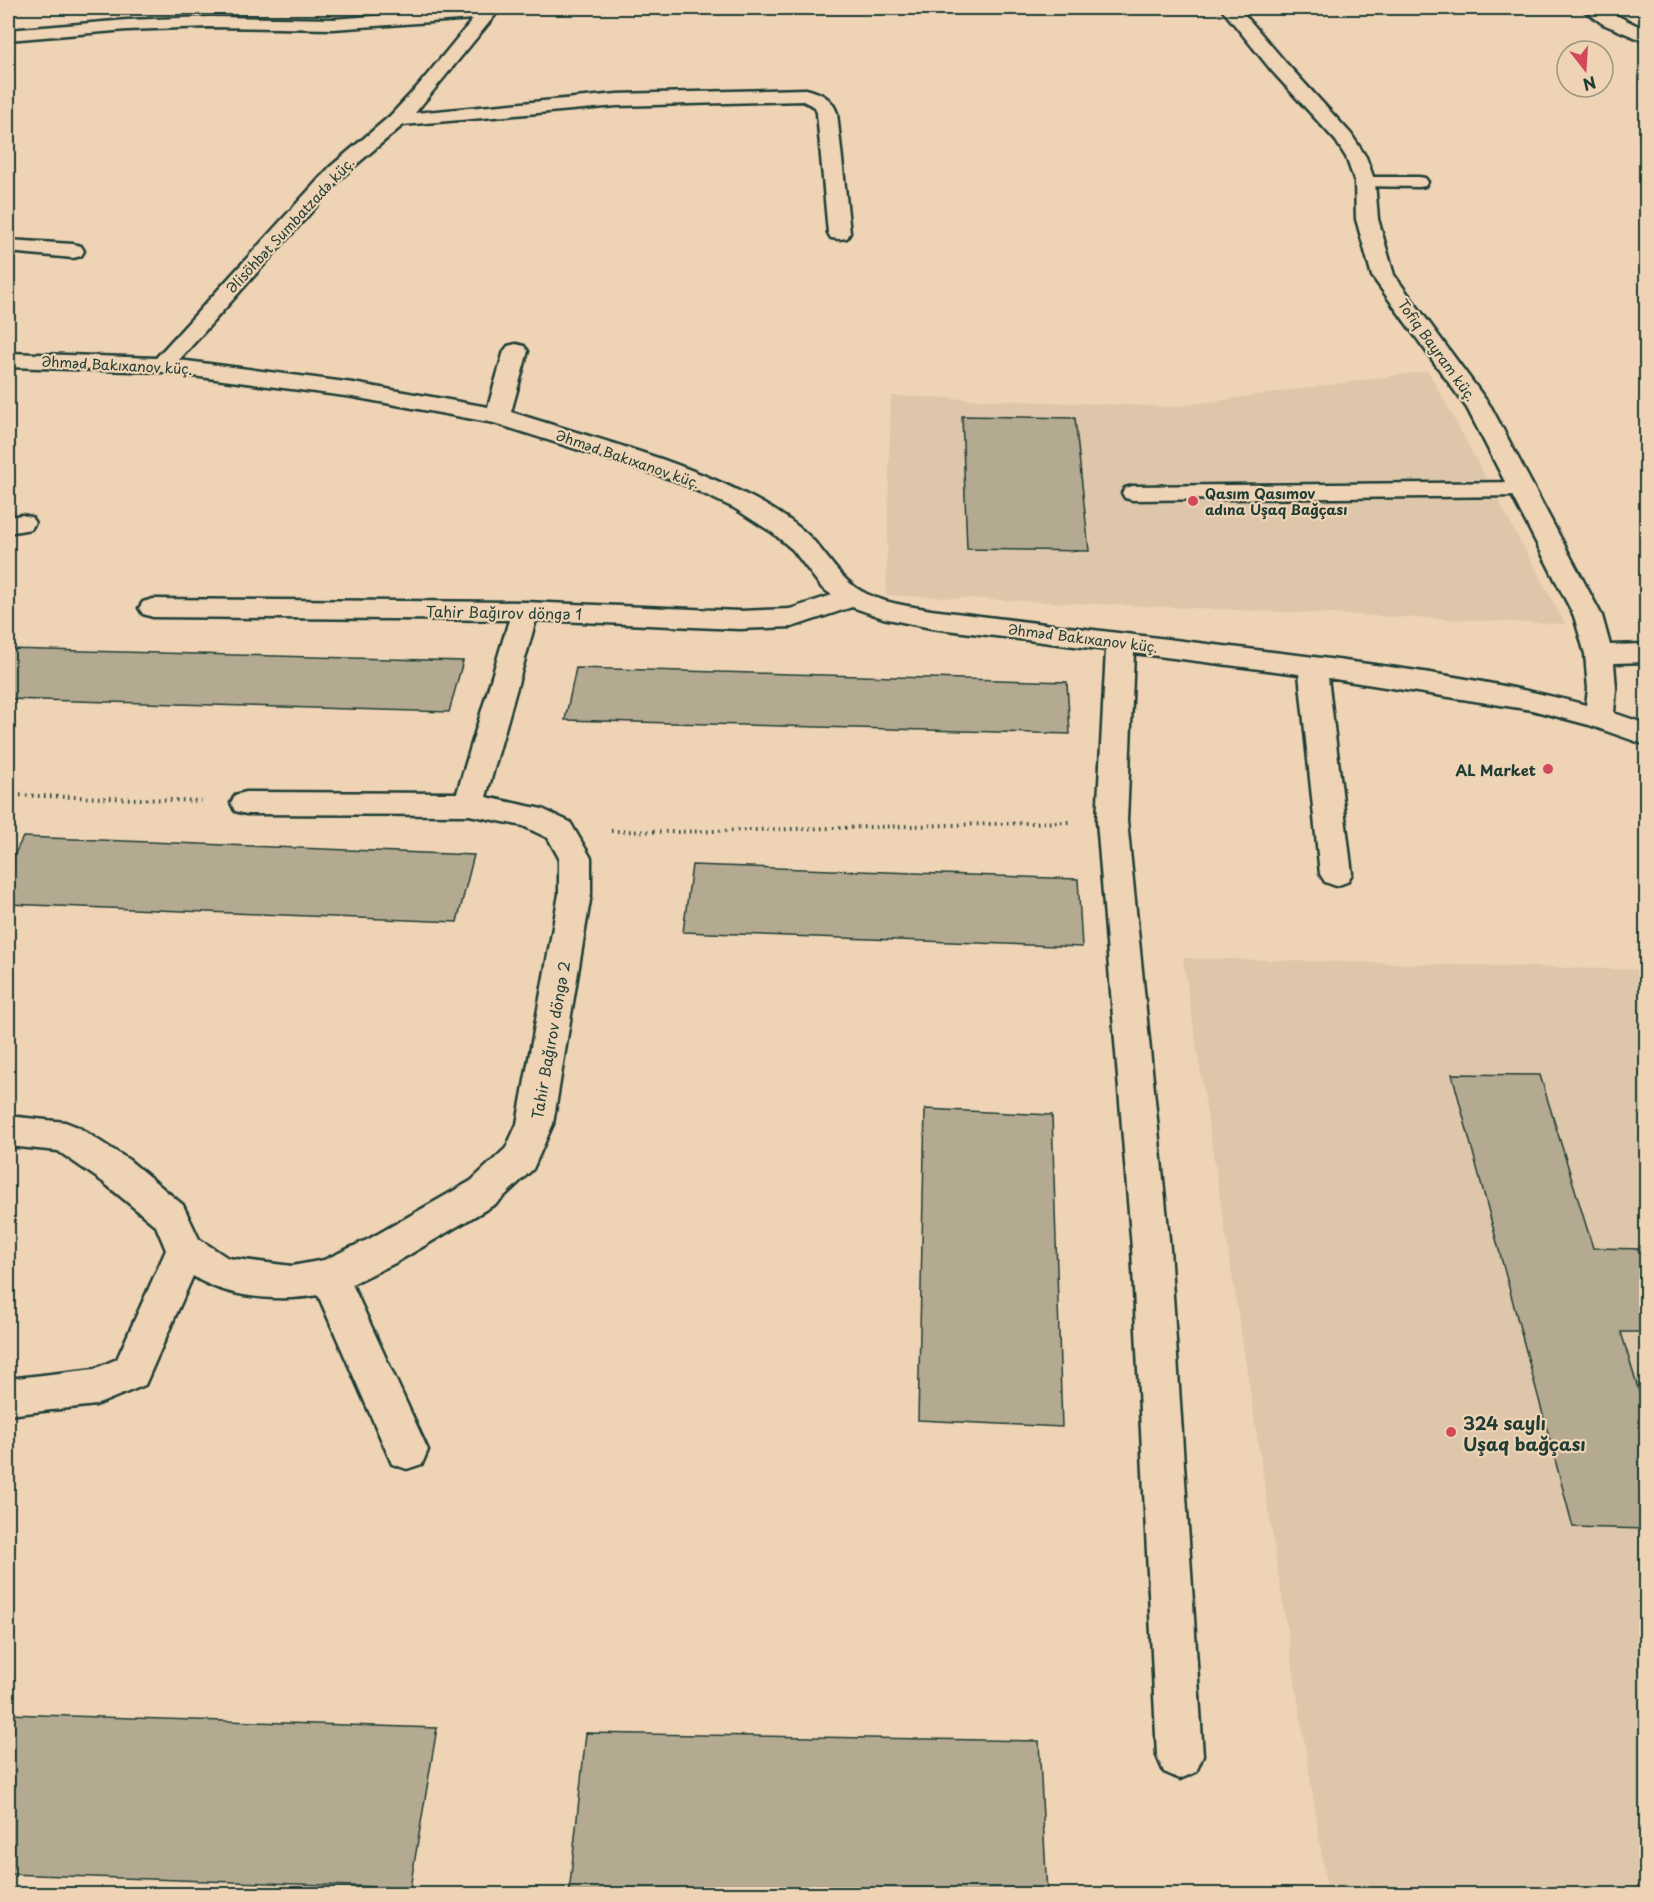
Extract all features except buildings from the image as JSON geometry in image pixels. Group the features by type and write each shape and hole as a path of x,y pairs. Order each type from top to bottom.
{"street":[{"path":"285,24 294,8"},
{"name":"Tofiq Bayram küç.","path":"1230,8 1279,67 1344,138 1356,157 1365,182 1367,219 1383,276 1479,407 1588,616 1599,654 1602,689 1599,718"},
{"path":"1590,8 1609,20 1647,37"},
{"path":"8,35 58,24 374,22 490,10"},
{"name":"Əlisöhbət Sumbatzadə küç.","path":"162,365 337,171 397,120 425,90 490,10"},
{"path":"397,120 617,100 806,94 824,104 827,113 839,233"},
{"path":"8,246 73,251"},
{"path":"498,416 516,351"},
{"name":"Əhməd Bakıxanov küç.","path":"8,360 162,365 353,390 498,416 683,475 743,503 782,527 802,544 832,582 852,598 883,609 932,619 1312,666 1532,700 1599,718 1647,735"},
{"name":"Tahir Bağırov döngə 1","path":"153,608 525,611 739,620 792,618 852,598"},
{"path":"469,804 525,611"},
{"path":"1120,643 1112,821 1151,1249 1180,1756"},
{"path":"1599,654 1647,653"},
{"path":"1312,666 1336,874"},
{"path":"246,803 469,804 531,817 559,830"},
{"name":"Tahir Bağırov döngə 2","path":"185,1250 220,1274 292,1283 329,1276 382,1251 484,1192 520,1158 535,1124 575,894 575,858 559,830"},
{"path":"8,1131 65,1137 73,1142 116,1171 170,1216 185,1250 131,1372 96,1387 8,1397"},
{"path":"329,1276 407,1449"}],"lane":[{"path":"1365,182 1419,182"},
{"path":"1133,493 1523,489"}],"path":[{"path":"8,795 246,803"},
{"path":"559,830 674,832 1112,821"}],"shaded area":[{"name":"Qasım Qasımov adına Uşaq Bağçası","path":"1428,371 1565,624 886,595 891,396 1173,407"},
{"name":"324 saylı Uşaq bağçası","path":"1183,958 1646,970 1646,1894 1328,1894"}],"place":[{"name":"Qasım Qasımov adına Uşaq Bağçası","path":"1193,501"},
{"name":"AL Market","path":"1548,769"},
{"name":"324 saylı Uşaq bağçası","path":"1451,1432"}]}
